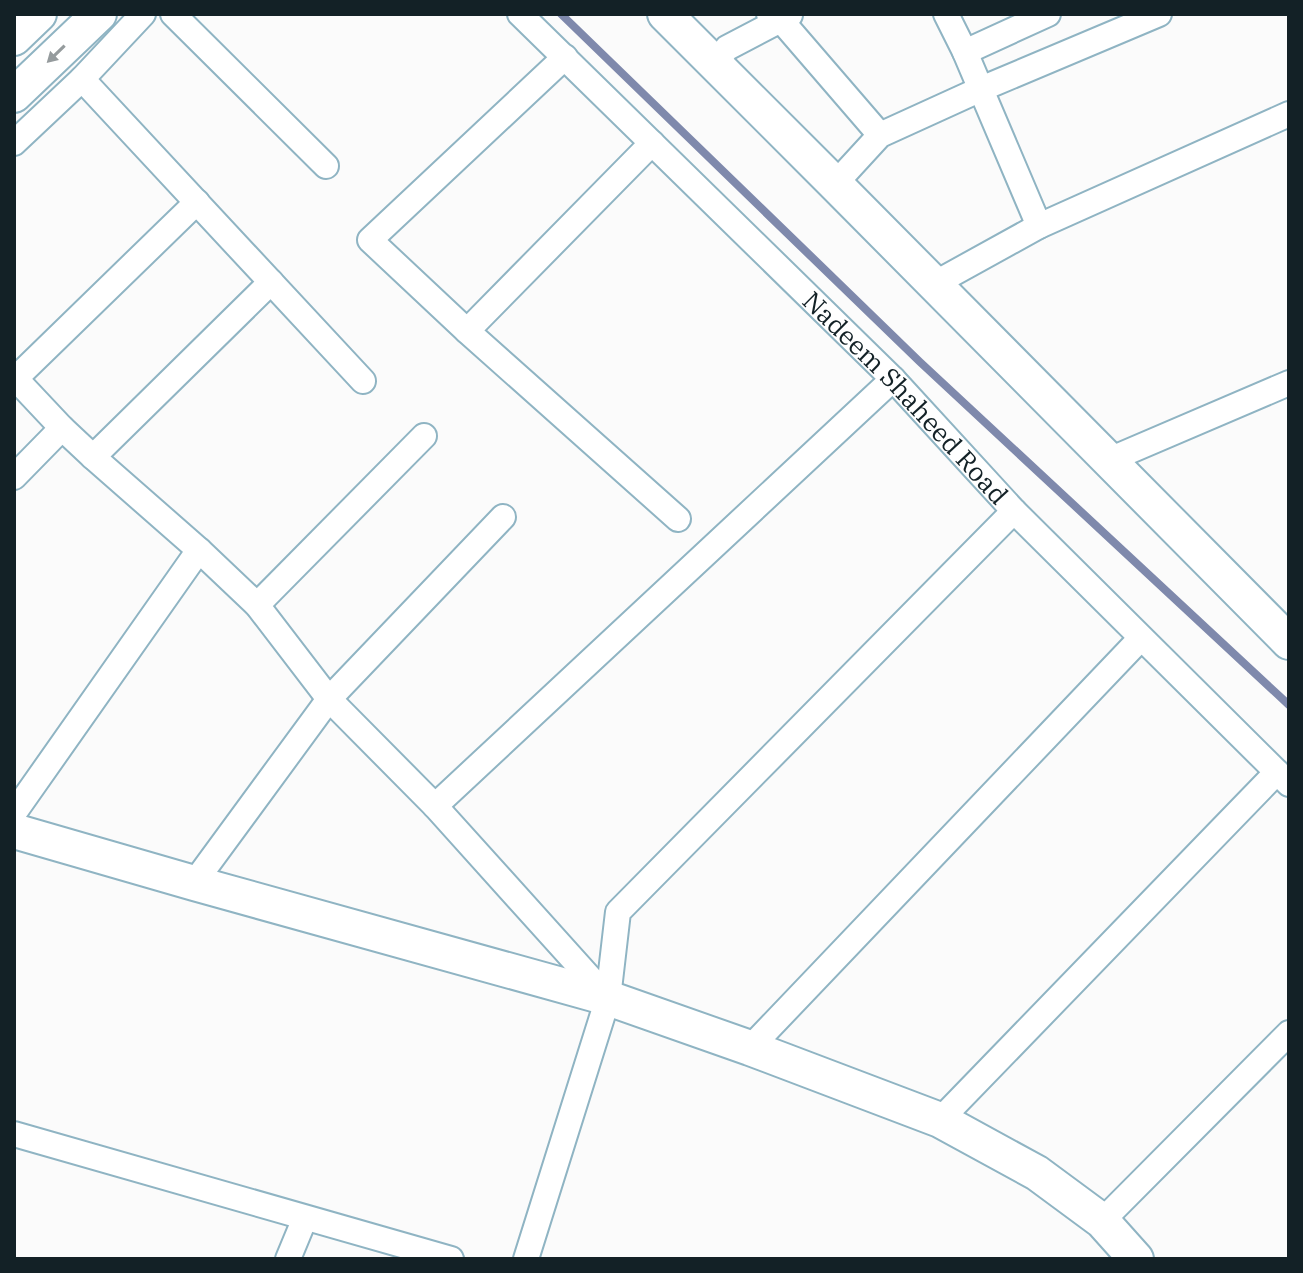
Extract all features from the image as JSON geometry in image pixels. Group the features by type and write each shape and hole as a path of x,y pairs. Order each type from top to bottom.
{"street":[{"path":"14,38 39,14"},
{"path":"14,95 99,14"},
{"path":"14,143 82,79 143,14"},
{"path":"173,14 326,166"},
{"name":"Nadeem Shaheed Road","path":"520,14 893,379 1014,511 1283,778"},
{"path":"665,14 1289,642"},
{"path":"946,14 1039,226"},
{"path":"965,52 1048,14"},
{"path":"835,184 880,135 1159,14"},
{"path":"715,63 727,48 780,16 880,135"},
{"path":"565,57 370,240 678,519"},
{"path":"82,79 363,381"},
{"path":"934,284 1039,226 1289,114"},
{"path":"467,331 652,143"},
{"path":"197,202 15,378 62,428 257,605 329,699 435,806 608,998"},
{"path":"93,457 271,282"},
{"path":"435,806 893,379"},
{"path":"1109,460 1289,383"},
{"path":"14,477 62,428"},
{"path":"257,605 424,436"},
{"path":"526,1259 608,998 618,912 1014,511"},
{"path":"194,883 329,699 503,517"},
{"path":"14,813 199,550"},
{"path":"750,1048 1141,638"},
{"path":"940,1120 1283,778"},
{"path":"14,831 608,998 940,1120 1037,1173 1102,1221 1136,1259"},
{"path":"1102,1221 1289,1033"},
{"path":"14,1134 451,1259"},
{"path":"288,1259 305,1218"}],"waterway":[{"path":"561,14 920,362 1289,705"}]}
